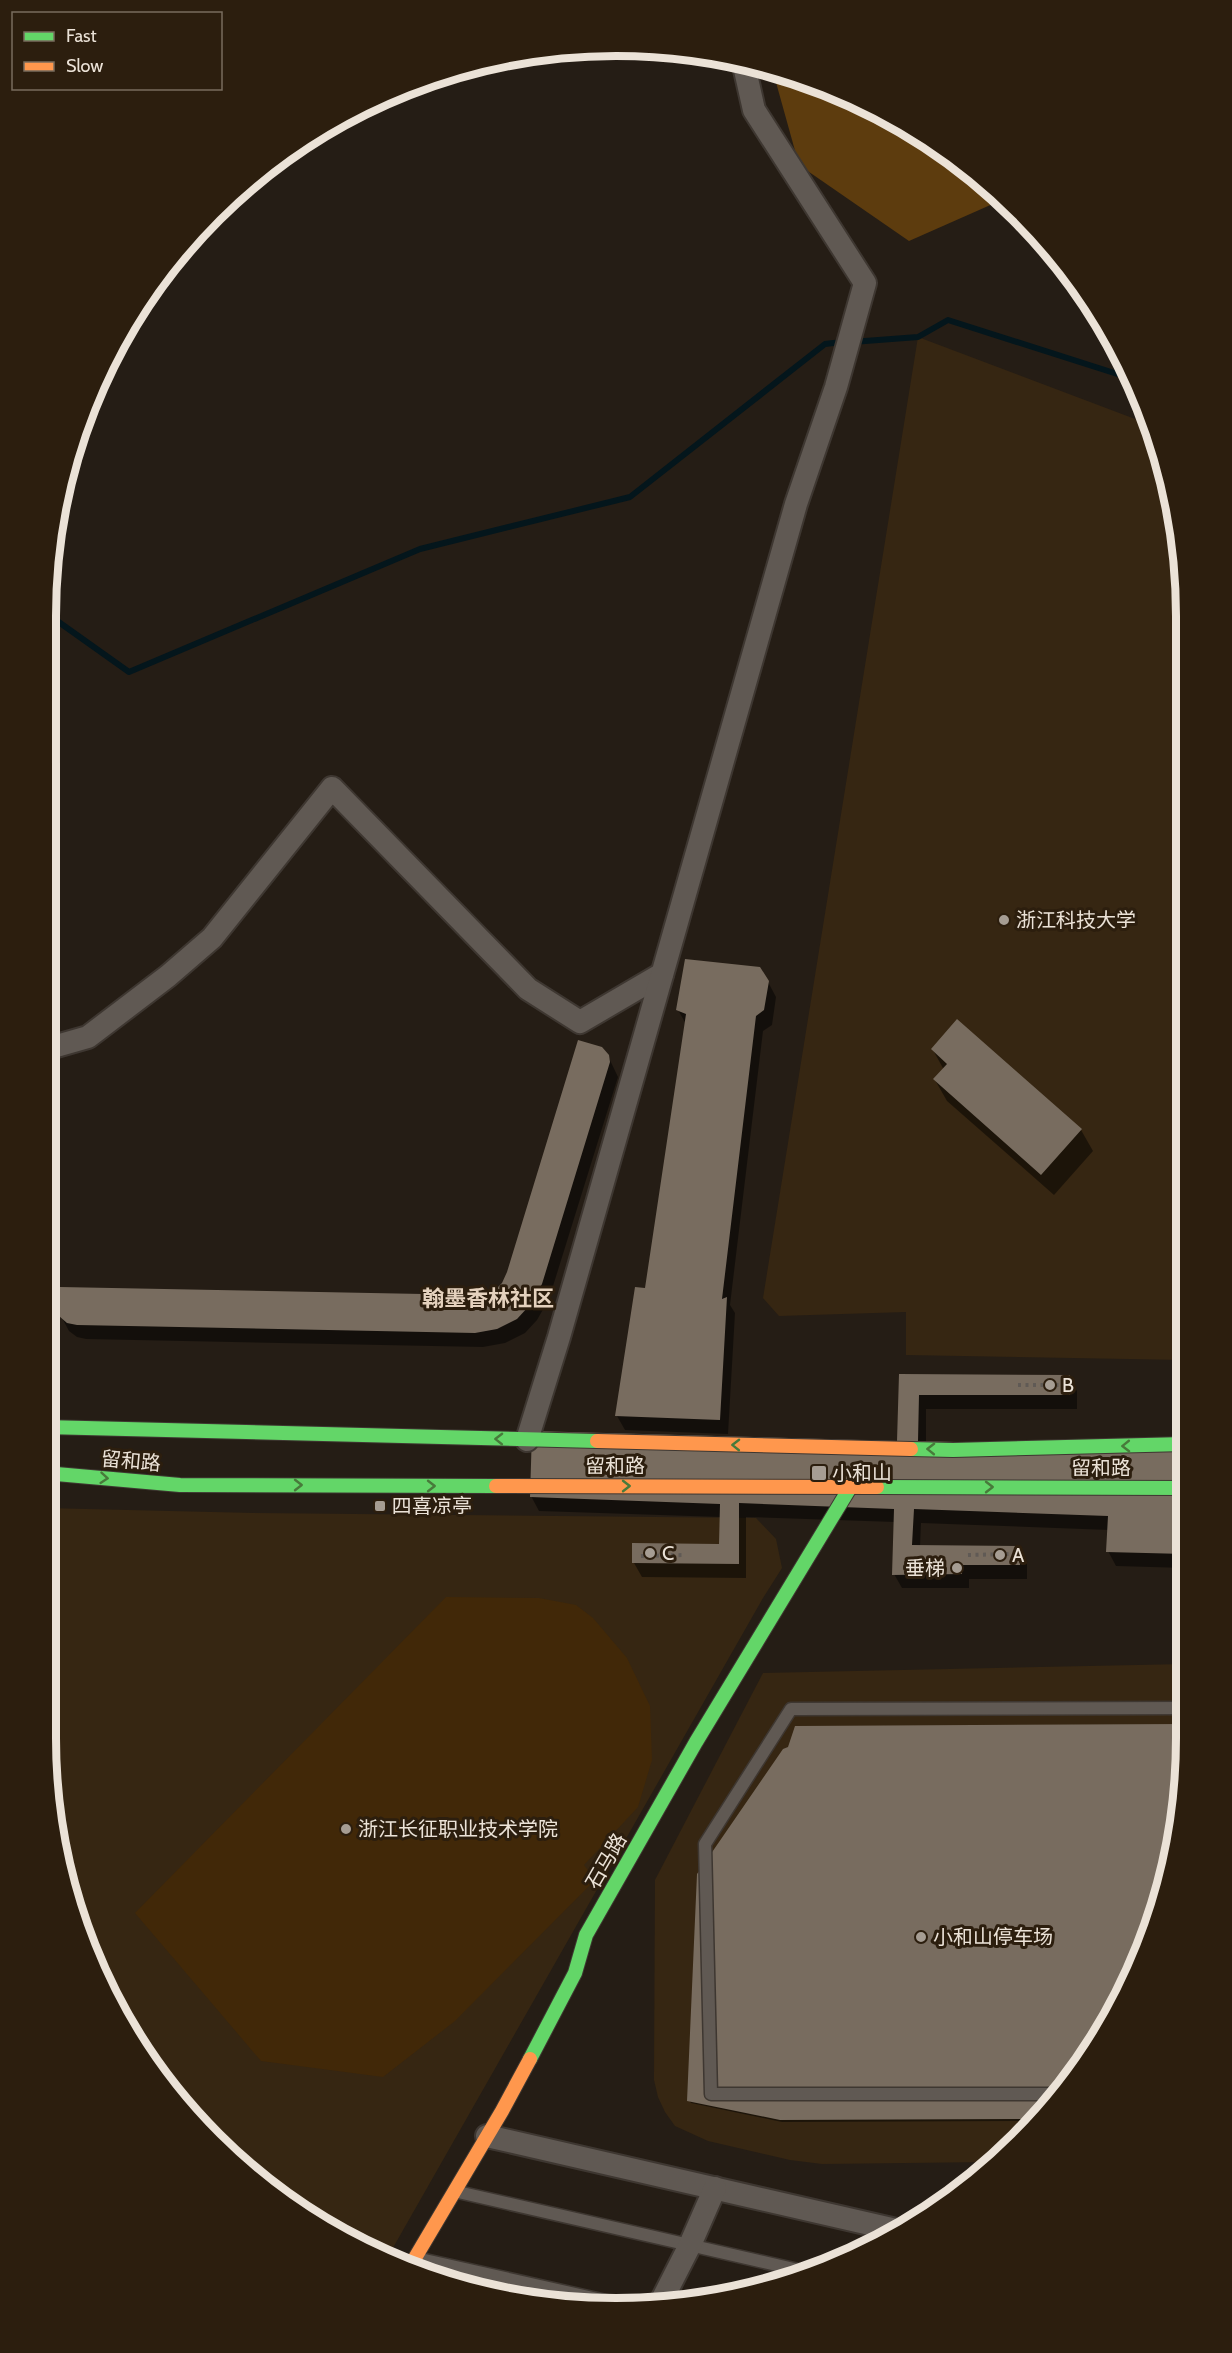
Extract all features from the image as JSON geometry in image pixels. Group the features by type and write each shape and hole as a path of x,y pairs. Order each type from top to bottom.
{"main road":[{"name":"留和路","path":"56,1427 953,1450 1176,1444"},
{"name":"留和路","path":"56,1474 180,1485 1176,1488"},
{"name":"石马路","path":"413,2259 487,2136 575,1973 586,1935 696,1742 851,1486"}],"street":[{"path":"527,1440 663,974 796,504 836,387 865,283 754,111 745,71"},
{"path":"56,1046 88,1037 168,976 212,938 332,788 528,989 580,1022 663,974"},
{"path":"487,2136 886,2228"},
{"path":"665,2295 690,2246 715,2188"}],"lane":[{"path":"1048,2094 711,2094 705,1844 791,1709 1176,1708"},
{"path":"454,2191 793,2269"},
{"path":"418,2261 583,2296"}],"path":[{"path":"1018,1385 1062,1385"},
{"path":"968,1555 1014,1554"},
{"path":"641,1556 685,1555"}],"shaded area":[{"path":"775,79 830,98 896,131 957,171 995,203 909,241 799,165"},
{"name":"浙江科技大学","path":"918,337 1141,421 1157,471 1172,543 1176,616 1176,1360 906,1355 906,1312 779,1316 763,1298"},
{"name":"浙江长征职业技术学院","path":"56,1508 254,1513 756,1518 776,1539 782,1568 391,2250 336,2222 275,2182 246,2158 195,2107 150,2048 113,1985 85,1917 66,1846 57,1774"},
{"path":"446,1597 539,1598 576,1605 593,1618 627,1658 650,1706 652,1760 638,1807 584,1865 595,1880 455,2021 383,2077 261,2061 135,1913"},
{"name":"小和山停车场","path":"1176,1664 1175,1774 1172,1810 1157,1882 1134,1951 1101,2017 1061,2078 1037,2107 981,2162 822,2164 790,2160 708,2141 675,2126 658,2097 654,2080 655,1880 763,1673"}],"building":[{"path":"685,959 760,967 769,981 764,1010 756,1016 722,1299 727,1297 720,1420 615,1416 635,1287 645,1288 686,1014 676,1010"},
{"path":"957,1019 1082,1129 1041,1175 933,1079 947,1064 931,1049"},
{"path":"578,1040 602,1047 609,1055 610,1062 542,1284 529,1306 517,1319 497,1329 475,1333 77,1325 67,1323 59,1316 56,1307 56,1291 60,1287 475,1295 492,1293 502,1283"},
{"name":"小和山","path":"899,1374 1070,1375 1070,1395 919,1395 918,1441 1176,1448 1176,1554 1106,1552 1108,1516 914,1509 912,1545 1020,1546 1020,1565 961,1565 962,1574 892,1575 894,1509 739,1503 739,1564 632,1563 632,1543 719,1544 720,1504 530,1497 532,1431 897,1441"},
{"name":"小和山停车场","path":"1176,1724 1172,1810 1166,1846 1147,1917 1119,1985 1101,2017 1061,2078 1025,2119 780,2120 687,2101 697,1874 783,1749 788,1747 795,1726"}],"waterway":[{"path":"852,342 918,337 948,320 1122,376"},
{"path":"56,620 129,672 420,549 630,497 825,344 842,342"}],"traffic: fast":[{"path":"56,1427 597,1441"},
{"path":"911,1449 1176,1444"},
{"path":"56,1474 180,1485 496,1486"},
{"path":"530,2059 575,1973 586,1935 696,1742 851,1486"},
{"path":"877,1487 1176,1488"}],"traffic: slow":[{"path":"597,1441 911,1449"},
{"path":"496,1486 877,1487"},
{"path":"414,2260 530,2059"}],"place":[{"name":"浙江科技大学","path":"1004,920"},
{"name":"B","path":"1050,1385"},
{"name":"小和山","path":"819,1473"},
{"name":"四喜凉亭","path":"380,1506"},
{"name":"C","path":"650,1553"},
{"name":"A","path":"1000,1555"},
{"name":"垂梯","path":"957,1568"},
{"name":"浙江长征职业技术学院","path":"346,1829"},
{"name":"小和山停车场","path":"921,1937"}],"district":[{"name":"翰墨香林社区","path":"488,1298"}]}
